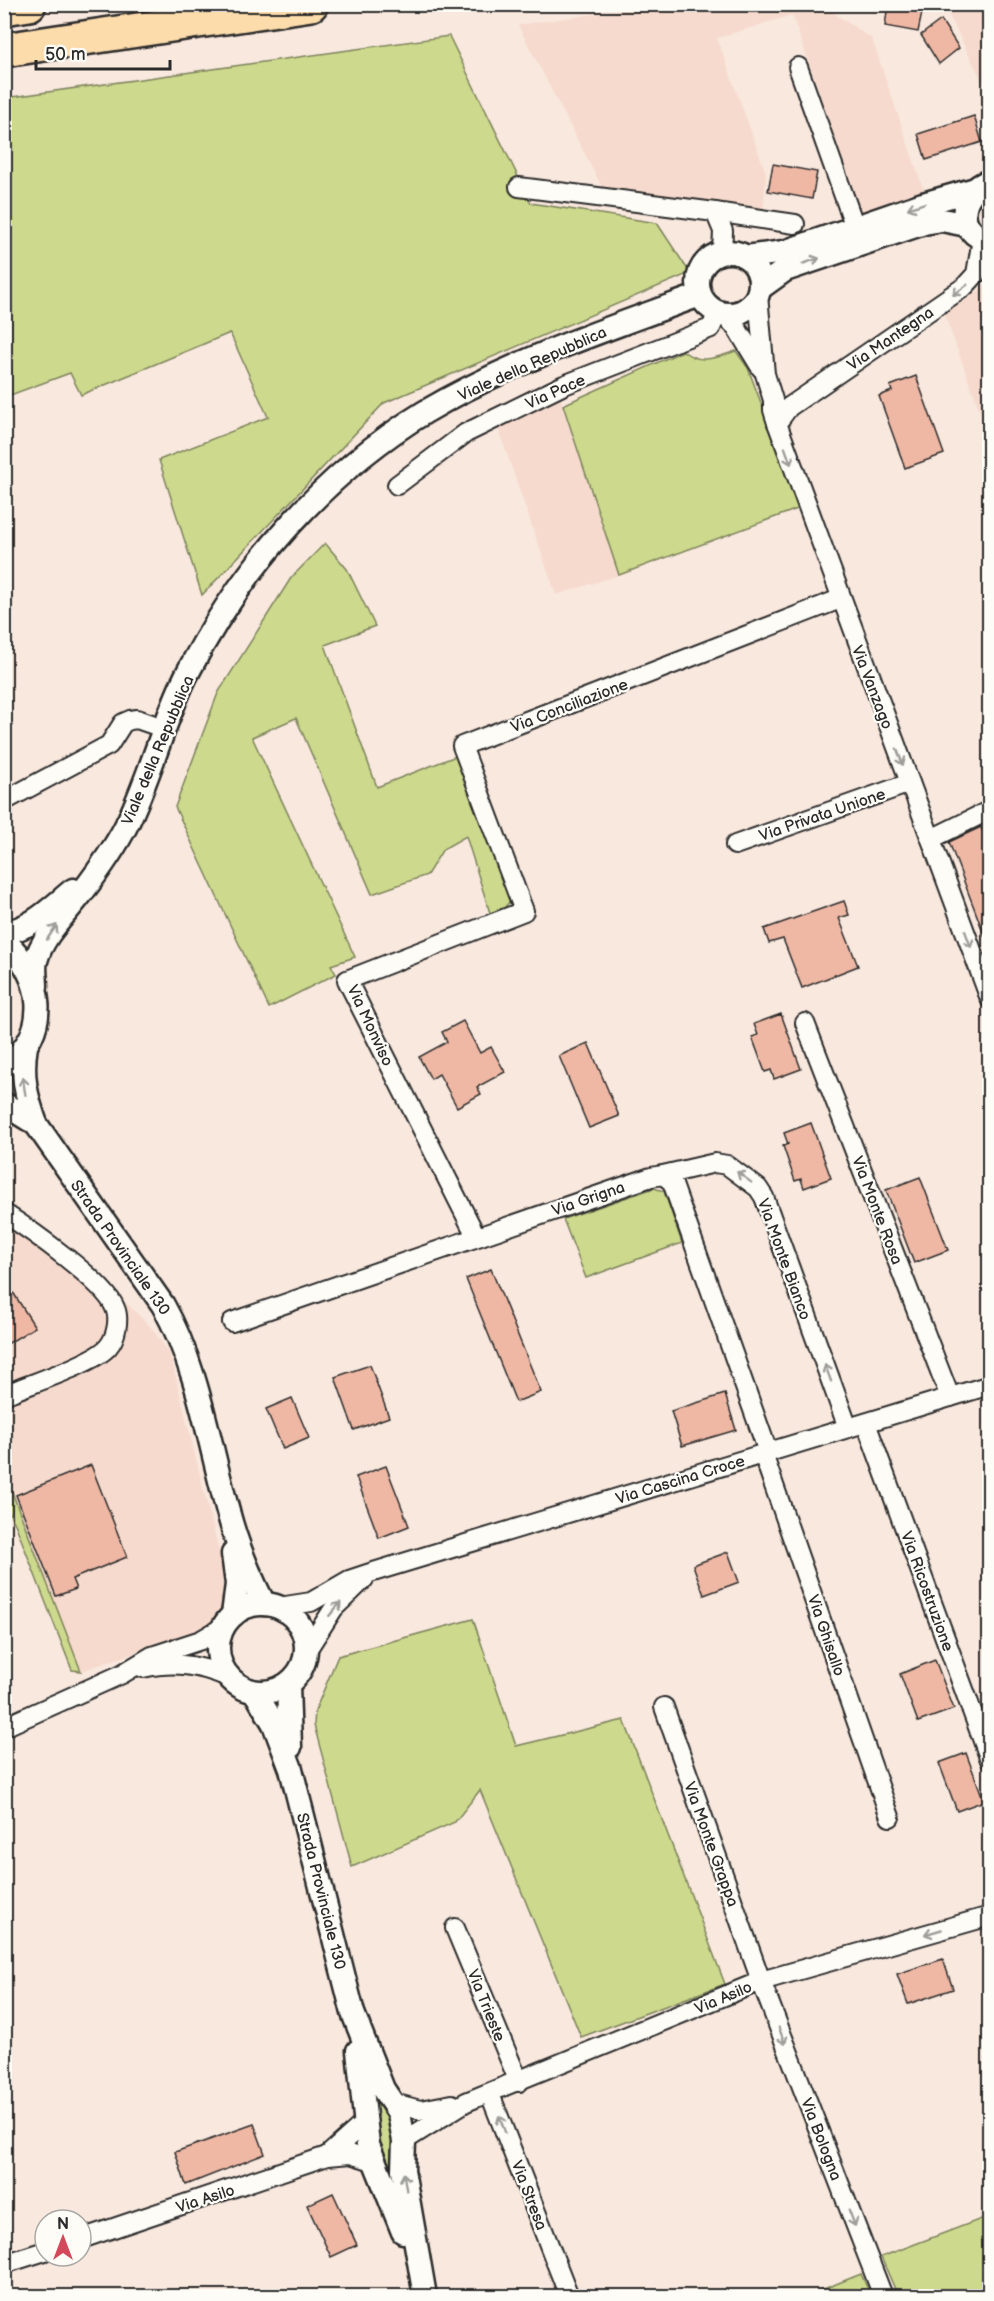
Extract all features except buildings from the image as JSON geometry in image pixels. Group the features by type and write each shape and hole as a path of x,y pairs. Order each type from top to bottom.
{"highway":[{"path":"4,8 29,4"},
{"path":"4,50 311,4"}],"street":[{"path":"798,67 855,227"},
{"path":"781,403 736,327 705,303 700,295 699,274 712,257 730,252 746,257 784,252 981,185"},
{"path":"981,185 964,207 983,238"},
{"path":"519,187 795,224"},
{"path":"715,212 723,231 722,253"},
{"path":"720,313 740,312 748,308 759,291 785,270 924,223 942,220 983,238"},
{"name":"Via Mantegna","path":"777,423 781,403 964,287 976,274 983,238"},
{"path":"746,257 759,274 759,336 765,374"},
{"name":"Viale della Repubblica","path":"26,1046 34,1028 38,1008 36,961 50,934 116,844 136,804 163,728 187,675 224,612 273,544 322,490 367,453 427,411 504,372 573,342 700,295"},
{"name":"Via Pace","path":"397,485 466,433 564,385 711,328 720,313"},
{"name":"Via Vanzago","path":"777,423 840,599 932,839 990,999"},
{"name":"Via Conciliazione","path":"524,911 462,746 840,599"},
{"path":"4,801 109,745 123,723 137,719 163,728"},
{"name":"Via Privata Unione","path":"735,845 910,783"},
{"path":"932,839 990,810"},
{"name":"Viale della Repubblica","path":"4,932 12,931 36,920 101,865"},
{"name":"Via Monviso","path":"476,1236 347,980 524,911"},
{"path":"4,941 19,953 30,969 36,986"},
{"name":"Via Monte Rosa","path":"805,1023 950,1397"},
{"path":"4,1066 26,1046"},
{"name":"Strada Provinciale 130","path":"26,1046 22,1067 24,1090 36,1124 163,1305 178,1331 198,1393 229,1517 237,1584 218,1653 228,1677"},
{"name":"Strada Provinciale 130","path":"4,1104 36,1124"},
{"name":"Via Monte Bianco","path":"663,1175 714,1163 727,1164 758,1188 764,1197 848,1428"},
{"path":"663,1175 672,1182 766,1453"},
{"name":"Via Grigna","path":"232,1322 476,1236 651,1177 663,1175"},
{"path":"4,1213 99,1286 116,1308 117,1318 114,1340 98,1355 4,1395"},
{"name":"Via Cascina Croce","path":"272,1606 311,1602 349,1580 369,1572 990,1385"},
{"name":"Via Ricostruzione","path":"866,1423 990,1760"},
{"name":"Via Ghisallo","path":"766,1453 890,1817"},
{"name":"Strada Provinciale 130","path":"229,1517 272,1606 300,1624 307,1650"},
{"name":"Via Cascina Croce","path":"307,1650 334,1608 369,1572"},
{"path":"4,1727 127,1671 152,1656 201,1640 252,1605 272,1606"},
{"path":"127,1671 176,1663 202,1666 255,1692 278,1689 288,1684 304,1663 307,1650"},
{"name":"Strada Provinciale 130","path":"288,1684 291,1769"},
{"name":"Strada Provinciale 130","path":"255,1692 274,1724 291,1769 353,2013 380,2083 399,2113 404,2141 403,2170 423,2289"},
{"name":"Via Monte Grappa","path":"664,1707 761,1981"},
{"name":"Via Asilo","path":"394,2103 420,2110 466,2102 761,1981 990,1916"},
{"name":"Via Trieste","path":"456,1928 519,2082"},
{"name":"Via Bologna","path":"761,1981 883,2296"},
{"name":"Strada Provinciale 130","path":"353,2013 368,2145 423,2289"},
{"name":"Via Stresa","path":"490,2094 569,2296"},
{"name":"Via Asilo","path":"404,2141 466,2102"},
{"name":"Via Asilo","path":"327,2156 365,2122"},
{"name":"Via Asilo","path":"93,2235 327,2156 350,2154 376,2162"},
{"path":"4,2264 33,2255"}],"shaded area":[{"path":"664,4 822,5 872,39 929,206 866,227 792,15 717,38 766,173 763,215 604,191 518,25"},
{"path":"944,5 989,5 989,90 982,81"},
{"path":"989,283 989,436 944,313"},
{"path":"556,384 619,575 556,595 492,411"},
{"path":"5,1207 56,1241 118,1295 150,1326 170,1354 227,1584 224,1615 211,1626 81,1671 5,1474"}],"green space":[{"path":"449,36 531,203 657,223 690,273 384,403 202,595 159,460 268,417 230,333 81,395 70,373 5,397 5,98"},
{"path":"683,351 696,358 708,359 736,351 748,368 800,508 619,575 563,405"},
{"path":"325,543 347,569 375,626 325,645 377,787 456,756 510,901 504,908 490,913 466,836 443,849 427,875 372,894 296,718 252,737 355,957 331,965 336,974 269,1008 175,807 218,693 291,578"},
{"path":"654,1188 664,1191 682,1243 586,1278 563,1219"},
{"path":"5,1474 81,1671 72,1670 16,1526 5,1504"},
{"path":"473,1619 516,1746 624,1720 725,1984 581,2037 480,1790 455,1822 352,1867 314,1725 315,1711 338,1656"},
{"path":"372,2093 380,2101 392,2128 394,2169 390,2171 377,2147"},
{"path":"989,2216 989,2296 898,2296 881,2257"},
{"path":"861,2274 871,2296 806,2296"}]}
